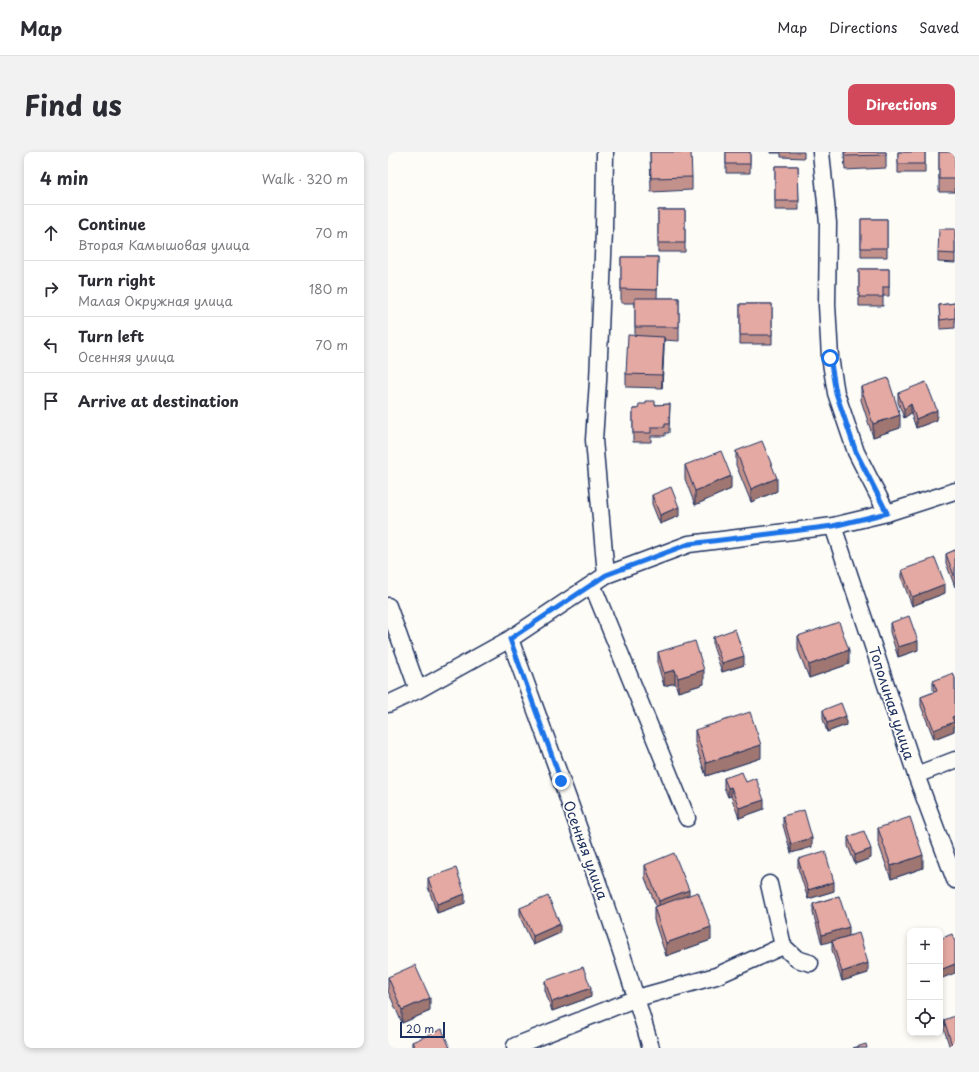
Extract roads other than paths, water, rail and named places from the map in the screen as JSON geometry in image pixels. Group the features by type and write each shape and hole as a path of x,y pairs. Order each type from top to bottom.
{"street":[{"path":"605,152 604,231 594,440 606,575"},
{"path":"821,152 828,223 828,305 830,358 836,393 856,452 887,513"},
{"path":"388,704 418,690 510,639 606,575 689,544 833,526 887,513 955,490"},
{"name":"Тополиная улица","path":"833,526 916,775 955,880"},
{"path":"592,584 687,818"},
{"path":"388,606 418,690"},
{"name":"Осенняя улица","path":"510,639 613,925 652,1048"},
{"path":"916,775 955,760"},
{"path":"768,884 782,946 797,959 810,963"},
{"path":"515,1046 637,998 716,976 782,946"}]}
